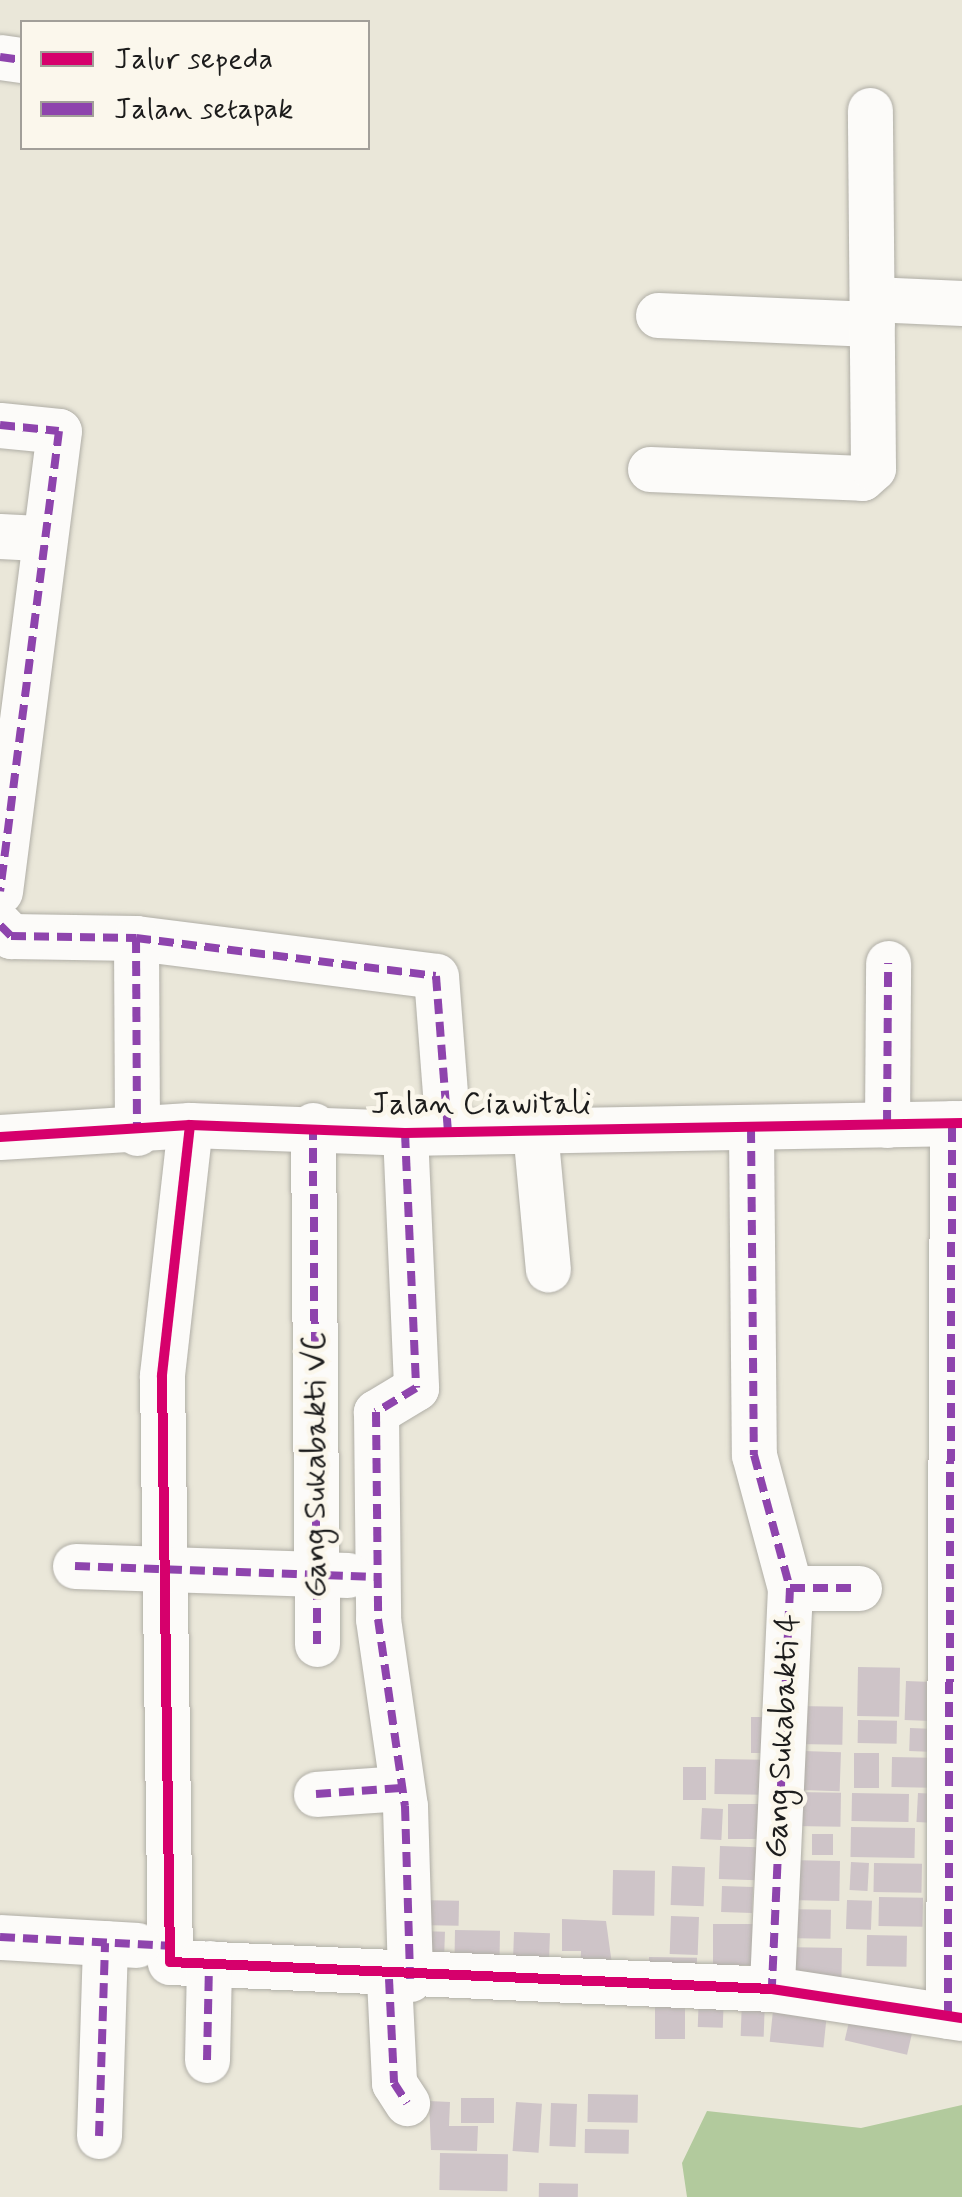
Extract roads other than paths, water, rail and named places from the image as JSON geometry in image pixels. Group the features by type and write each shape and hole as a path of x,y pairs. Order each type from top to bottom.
{"street":[{"path":"650,469 868,474 872,311 870,110"},
{"path":"658,315 872,311 962,303"},
{"path":"0,425 59,431 0,891"},
{"path":"0,925 11,936 136,938 436,976 416,1380 376,1412 377,1577 401,1788 394,2084 407,2103"},
{"path":"136,938 138,1133"},
{"path":"887,1126 888,963"},
{"path":"0,1937 105,1944 399,1979 772,1990 955,2017 957,1123"},
{"name":"Jalan Ciawitali","path":"0,1138 138,1133 190,1125 314,1125 426,1132 957,1123"},
{"path":"190,1125 162,1376 160,1564 189,1954 207,2060"},
{"name":"Gang Sukabakti VC","path":"314,1125 317,1644"},
{"name":"Gang Sukabakti 4","path":"750,1128 754,1455 790,1588 772,1990"},
{"path":"536,1130 548,1269"},
{"path":"75,1566 160,1564 377,1577"},
{"path":"790,1588 859,1588"},
{"path":"316,1794 401,1788"},
{"path":"99,2136 105,1944"}]}
